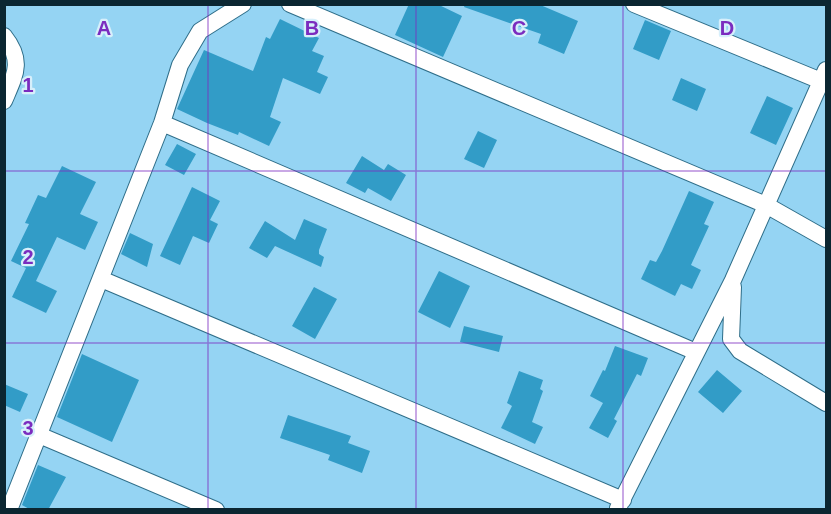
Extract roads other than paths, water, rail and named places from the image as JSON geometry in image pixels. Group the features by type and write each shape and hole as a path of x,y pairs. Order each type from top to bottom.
{"street":[{"path":"9,510 162,123 180,65 200,31 243,4"},
{"path":"290,4 766,205 826,239"},
{"path":"100,279 620,505 733,280 825,78 634,4"},
{"path":"4,36 12,47 17,70 4,100"},
{"path":"162,123 696,352"},
{"path":"733,280 731,339 740,351 826,403"},
{"path":"39,435 216,510"}]}
